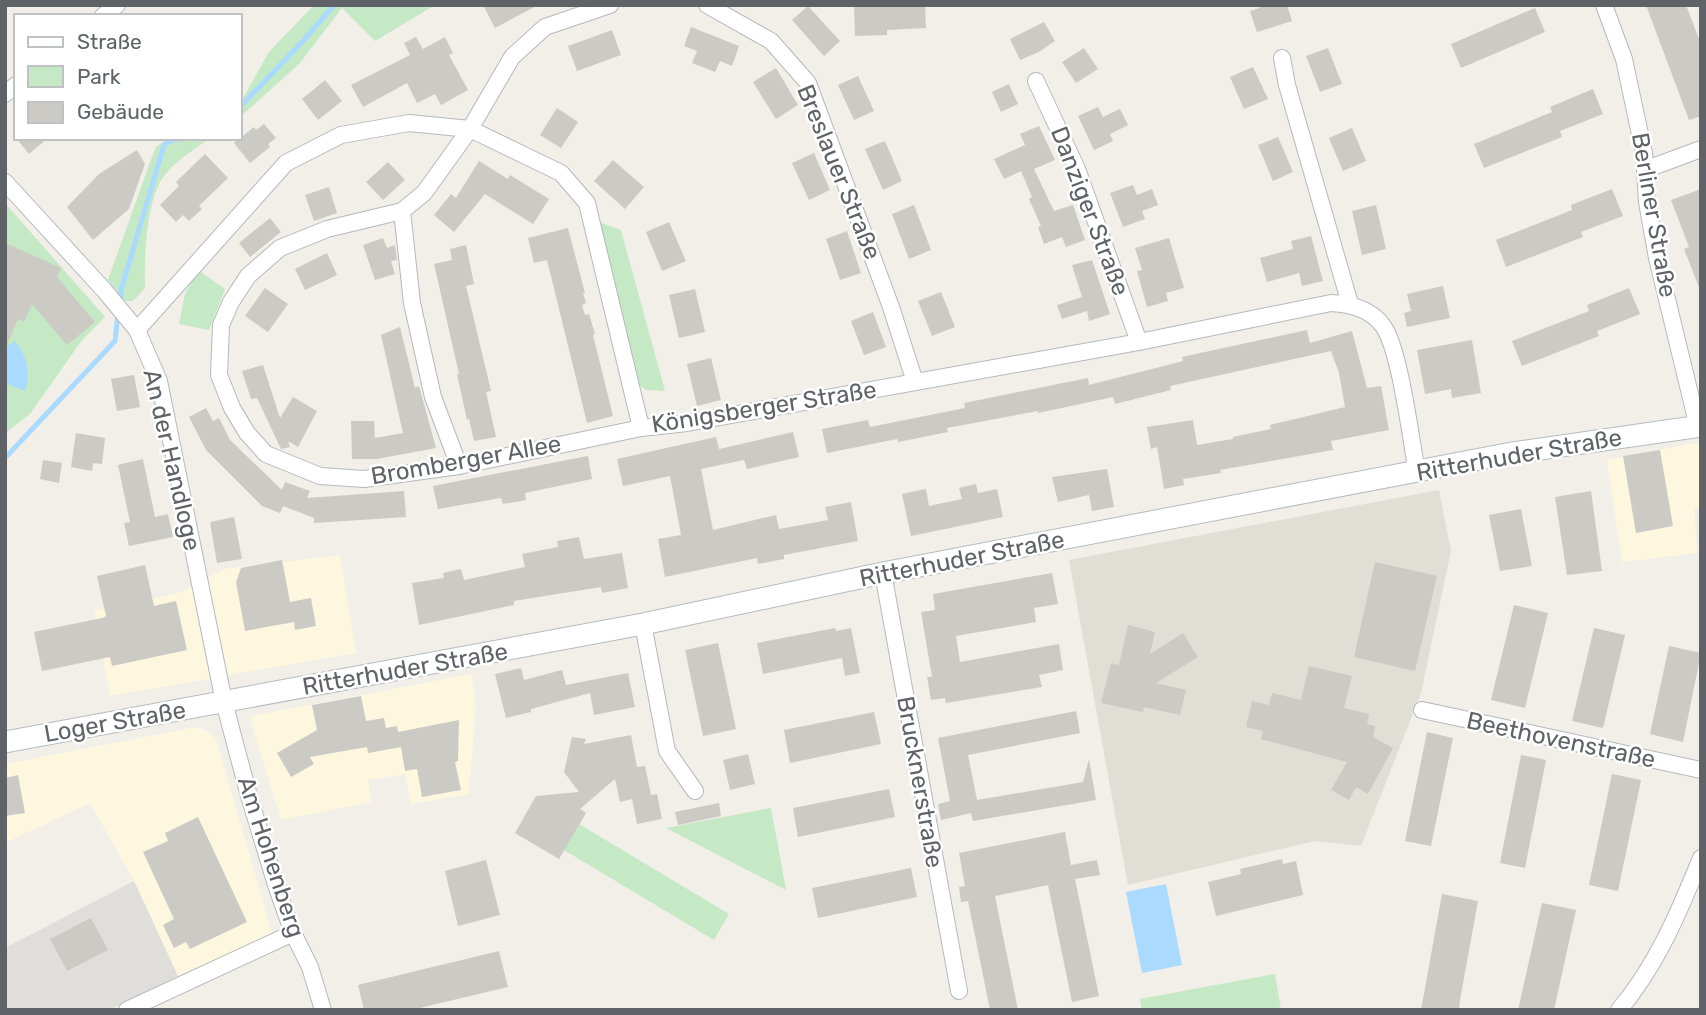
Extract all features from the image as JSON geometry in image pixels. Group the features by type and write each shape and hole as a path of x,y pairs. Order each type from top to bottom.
{"street":[{"path":"470,129 512,57 545,27 610,5"},
{"name":"Breslauer Straße","path":"707,5 771,41 808,82 887,294 915,382"},
{"name":"Berliner Straße","path":"1604,5 1625,59 1647,169 1647,202 1657,258 1700,427"},
{"path":"1282,58 1287,85 1350,304 1373,315 1385,327 1394,352 1417,473"},
{"name":"Danziger Straße","path":"1036,81 1077,169 1139,342"},
{"name":"Königsberger Straße","path":"133,326 286,163 341,135 409,123 470,129 561,173 587,203 641,428 1139,342 1310,306 1350,304"},
{"name":"Bromberger Allee","path":"470,129 424,193 402,211 327,229 279,248 248,276 231,302 221,326 219,375 232,408 247,433 266,454 320,476 364,479 459,466 641,428"},
{"path":"1647,169 1701,149"},
{"name":"An der Handloge","path":"5,182 104,290 133,326 159,382 225,702"},
{"path":"402,211 412,303 433,397 459,466"},
{"name":"Ritterhuder Straße","path":"225,702 643,624 883,573 1512,453 1700,427"},
{"name":"Brucknerstraße","path":"883,573 959,990"},
{"path":"643,624 667,751 695,791"},
{"name":"Loger Straße","path":"5,743 225,702"},
{"name":"Am Hohenberg","path":"225,702 276,886 293,933 310,967 323,1010"},
{"name":"Beethovenstraße","path":"1422,710 1701,770"},
{"path":"1619,1010 1639,986 1667,938 1701,858"},
{"path":"127,1010 293,933"}],"shaded area":[{"path":"1701,442 1701,507 1694,508 1697,553 1622,562 1607,460"},
{"path":"1439,490 1451,551 1421,693 1361,846 1315,841 1128,885 1069,560"},
{"path":"340,555 356,653 110,696 94,610 179,593 224,569"},
{"path":"471,674 476,703 469,794 411,804 405,774 368,780 371,802 281,820 251,722 252,716"},
{"path":"196,727 207,731 216,739 273,936 178,976 134,881 90,803 5,843 5,764"},
{"path":"134,881 178,976 109,1010 5,1010 5,948"}],"green space":[{"path":"314,5 435,5 375,41 342,8 299,64 242,115 242,97 268,53"},
{"path":"165,140 207,140 174,165 158,186 147,230 145,288 133,301 125,301 108,280 156,147"},
{"path":"5,203 105,317 82,340 30,414 5,433"},
{"path":"593,220 621,230 665,391 646,390 634,382"},
{"path":"198,270 225,289 209,330 179,324 185,294"},
{"path":"771,808 786,890 666,828"},
{"path":"579,824 729,914 714,940 564,850"},
{"path":"1275,974 1281,1010 1142,1010 1140,999"}],"water":[{"path":"15,341 27,364 25,391 5,383 5,348"},
{"path":"1166,884 1182,965 1142,973 1126,892"}],"building":[{"path":"483,5 538,5 495,28"},
{"path":"925,5 926,28 887,30 887,35 855,36 854,6"},
{"path":"1259,5 1287,5 1292,21 1257,32 1250,11 1260,8"},
{"path":"1646,5 1686,5 1701,44 1701,116 1689,120"},
{"path":"808,6 840,41 824,56 792,20"},
{"path":"1535,8 1545,32 1461,68 1451,44"},
{"path":"1044,22 1055,41 1020,60 1010,39"},
{"path":"691,27 739,46 732,66 720,61 715,72 692,63 697,51 684,46"},
{"path":"612,30 621,55 577,71 568,46"},
{"path":"416,37 423,49 445,37 453,53 449,55 468,90 441,105 435,94 417,103 407,83 363,107 351,85 410,55 404,43"},
{"path":"1084,48 1098,69 1076,83 1062,62"},
{"path":"1328,48 1342,84 1320,92 1306,56"},
{"path":"1253,67 1268,99 1244,109 1230,77"},
{"path":"776,68 798,105 776,119 753,82"},
{"path":"858,76 874,111 854,120 838,85"},
{"path":"325,80 342,101 318,120 302,99"},
{"path":"1009,84 1018,104 1001,112 992,92"},
{"path":"1593,89 1603,114 1560,131 1562,137 1484,168 1474,144 1552,112 1550,107"},
{"path":"1098,107 1103,117 1120,109 1128,125 1110,134 1113,141 1094,150 1078,116"},
{"path":"557,108 578,122 561,148 540,135"},
{"path":"264,124 276,138 268,144 270,147 250,163 234,143 242,140 242,137 254,127 256,130"},
{"path":"1039,126 1055,160 1034,169 1054,211 1073,205 1085,240 1066,247 1062,237 1044,244 1038,227 1041,226 1029,199 1032,197 1021,171 1004,179 994,159 1025,145 1020,134"},
{"path":"1352,128 1366,161 1343,171 1329,138"},
{"path":"1278,137 1293,172 1273,181 1258,145"},
{"path":"18,140 46,140 29,154"},
{"path":"885,141 902,181 883,190 865,149"},
{"path":"137,150 145,164 129,209 93,240 67,207 99,174"},
{"path":"814,153 830,190 809,200 792,163"},
{"path":"205,154 228,178 199,206 202,209 189,221 183,215 176,222 160,205 179,186 176,182"},
{"path":"613,160 644,187 625,209 594,181"},
{"path":"479,161 508,179 510,175 549,199 533,224 485,194 454,232 434,215 451,194 456,198"},
{"path":"388,162 405,180 383,200 366,182"},
{"path":"1133,185 1137,195 1152,189 1158,205 1142,211 1145,219 1123,227 1110,193"},
{"path":"329,187 337,213 314,221 305,195"},
{"path":"1612,189 1623,216 1581,232 1583,237 1506,267 1496,240 1572,210 1571,205"},
{"path":"1701,189 1700,290 1684,249 1689,247 1671,200"},
{"path":"914,205 931,250 909,259 892,214"},
{"path":"1376,205 1386,249 1362,255 1352,211"},
{"path":"270,218 281,232 250,257 239,243"},
{"path":"669,222 686,261 662,271 646,232"},
{"path":"568,228 585,293 586,303 582,305 585,315 589,314 595,334 593,335 613,416 587,423 547,260 534,263 528,238"},
{"path":"847,231 861,273 840,280 826,239"},
{"path":"1311,236 1323,281 1302,286 1299,273 1267,282 1260,258 1293,249 1291,241"},
{"path":"383,238 387,248 395,245 397,260 391,261 395,274 375,280 363,245"},
{"path":"1169,238 1184,288 1166,293 1168,301 1147,307 1137,271 1142,270 1135,248"},
{"path":"5,243 61,268 57,277 95,322 67,345 32,304 24,322 18,319 5,349"},
{"path":"466,245 474,284 466,286 491,391 486,392 496,437 474,441 469,419 467,420 434,264 452,260 450,249"},
{"path":"327,253 337,275 305,290 295,269"},
{"path":"1092,260 1110,314 1089,321 1087,311 1062,319 1057,305 1082,297 1072,265"},
{"path":"1443,286 1450,318 1407,327 1404,313 1411,311 1407,294"},
{"path":"265,288 288,304 268,332 245,316"},
{"path":"1629,288 1640,314 1597,331 1599,336 1522,366 1512,341 1589,311 1587,305"},
{"path":"695,289 705,332 679,338 669,295"},
{"path":"941,292 955,327 932,336 918,301"},
{"path":"873,312 886,347 864,355 851,321"},
{"path":"400,327 415,388 419,386 436,448 377,459 352,459 351,421 374,421 375,438 403,433 381,335"},
{"path":"1307,330 1310,343 1352,331 1367,388 1381,386 1389,430 1331,441 1333,450 1220,470 1221,473 1183,479 1184,485 1164,489 1157,447 1151,449 1147,427 1193,420 1197,445 1233,439 1271,429 1270,425 1345,407 1339,373 1331,351 1170,386 1171,390 1115,404 1113,397 947,428 948,432 898,442 897,439 827,453 822,429 868,420 870,427 965,408 964,403 1088,378 1089,385 1183,361 1182,357"},
{"path":"1472,340 1481,393 1452,398 1451,389 1425,394 1417,350"},
{"path":"711,358 721,400 697,406 687,364"},
{"path":"263,365 280,418 293,397 317,411 298,447 288,441 290,447 281,449 257,398 251,399 242,371"},
{"path":"134,375 140,407 117,411 111,379"},
{"path":"206,408 213,421 219,418 230,440 282,490 285,482 310,491 307,498 404,491 406,517 314,523 314,518 283,506 280,513 262,506 206,450 189,417"},
{"path":"793,432 799,457 747,469 744,460 701,469 713,530 776,515 779,529 828,520 825,507 851,502 858,541 784,555 784,559 758,564 757,558 665,577 658,539 681,535 670,476 623,486 617,459 716,437 719,449"},
{"path":"76,433 105,438 102,464 93,463 92,471 71,467"},
{"path":"1660,450 1673,526 1636,533 1623,456"},
{"path":"588,456 592,479 525,493 526,500 503,504 501,498 438,509 433,486"},
{"path":"143,459 155,517 168,514 173,537 129,546 124,523 130,522 118,465"},
{"path":"43,460 62,463 59,483 40,479"},
{"path":"1107,469 1114,507 1092,511 1089,495 1058,502 1052,477"},
{"path":"976,484 978,493 997,489 1003,517 911,536 902,494 926,489 929,506 962,499 959,488"},
{"path":"1591,491 1602,571 1567,575 1555,497"},
{"path":"1521,509 1532,566 1500,571 1489,515"},
{"path":"234,517 242,559 217,563 210,522"},
{"path":"579,537 584,559 622,553 628,588 602,593 601,587 514,601 514,605 419,625 412,583 444,578 443,573 461,569 464,580 525,567 522,554 558,547 557,541"},
{"path":"282,560 290,602 311,598 316,626 295,630 294,622 245,631 236,582 241,568"},
{"path":"1375,562 1437,576 1415,671 1354,657"},
{"path":"145,565 154,606 176,601 187,650 112,666 110,657 42,671 34,632 106,616 97,576"},
{"path":"1052,573 1058,604 1034,608 1036,622 956,636 960,662 1059,644 1063,670 1039,675 1042,687 946,703 945,698 931,700 927,677 932,677 921,612 935,610 933,594"},
{"path":"1514,605 1548,613 1525,708 1491,700"},
{"path":"1128,625 1155,632 1150,654 1183,633 1198,657 1156,683 1186,690 1180,715 1144,707 1143,712 1101,703 1111,663 1119,665"},
{"path":"835,628 836,631 851,628 860,673 845,676 842,658 763,674 757,643"},
{"path":"1594,628 1625,635 1603,728 1572,721"},
{"path":"718,643 736,729 703,736 685,650"},
{"path":"1669,646 1701,653 1683,742 1650,734"},
{"path":"1309,666 1352,676 1344,708 1369,714 1367,724 1375,726 1373,737 1393,748 1368,794 1356,787 1349,800 1331,790 1347,762 1261,739 1263,731 1246,727 1252,701 1269,705 1272,693 1301,700"},
{"path":"521,668 524,680 562,670 566,685 628,673 635,707 594,715 590,693 506,718 495,674"},
{"path":"361,696 366,721 384,718 386,728 397,726 398,732 459,720 458,761 455,762 461,790 422,797 417,769 405,771 401,747 368,753 367,747 310,757 314,764 291,777 277,753 317,730 312,705"},
{"path":"1076,711 1080,733 968,755 977,800 1083,782 1089,759 1096,800 973,821 971,813 941,820 938,804 950,801 938,738"},
{"path":"874,712 881,744 790,763 784,730"},
{"path":"1427,732 1453,738 1431,846 1405,841"},
{"path":"631,735 637,767 645,766 651,795 657,794 662,819 637,824 632,799 620,802 615,779 580,809 586,813 559,859 515,833 536,796 579,792 564,772 572,737 586,739 584,744"},
{"path":"748,754 755,784 730,790 723,760"},
{"path":"1521,755 1546,760 1525,868 1500,863"},
{"path":"1612,774 1641,780 1618,891 1589,885"},
{"path":"18,775 25,813 5,816 5,778"},
{"path":"889,789 895,817 798,837 793,808"},
{"path":"719,803 721,816 678,825 675,812"},
{"path":"198,817 247,922 190,949 186,942 174,948 163,925 174,919 143,852 168,841 165,833"},
{"path":"1065,832 1071,865 1097,860 1100,875 1075,879 1099,996 1072,1002 1048,885 995,896 1018,1010 990,1010 968,901 961,902 959,887 965,886 959,853"},
{"path":"1282,859 1283,864 1296,861 1303,895 1216,916 1208,882 1241,874 1240,869"},
{"path":"486,860 500,915 458,926 445,871"},
{"path":"911,868 917,897 818,918 812,888"},
{"path":"1442,894 1478,901 1459,1010 1421,1010"},
{"path":"1542,903 1576,910 1554,1010 1518,1010"},
{"path":"91,918 108,950 67,971 50,939"},
{"path":"499,951 508,987 411,1010 364,1010 358,985"}],"waterway":[{"path":"242,105 334,5"},
{"path":"120,304 121,290 164,145 172,140"},
{"path":"5,458 115,341 118,314"}]}
